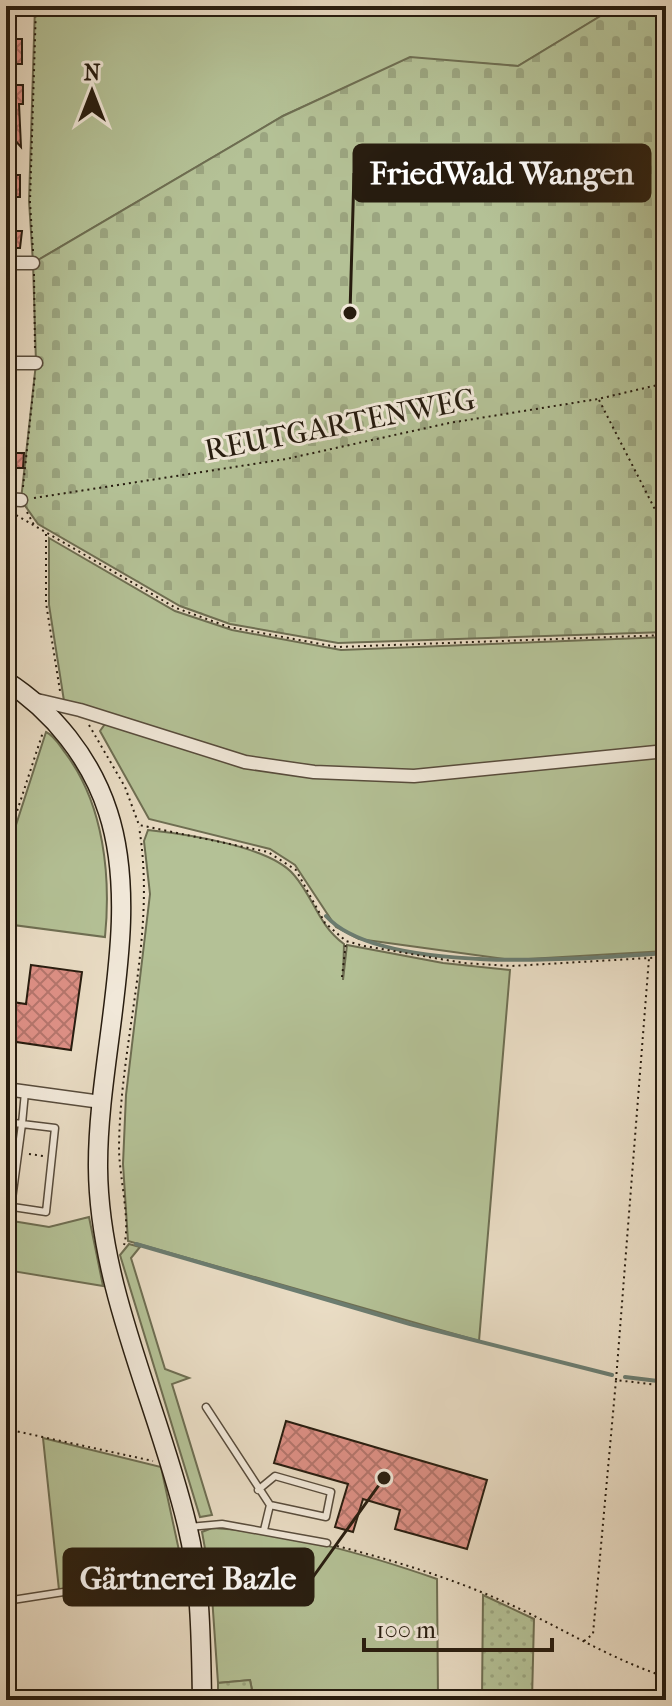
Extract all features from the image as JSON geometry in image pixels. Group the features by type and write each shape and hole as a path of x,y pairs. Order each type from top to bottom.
{"street":[{"path":"6,263 33,263"},
{"path":"6,363 36,363"},
{"path":"6,499 21,500"},
{"path":"6,681 55,711 80,710 245,762 314,772 414,776 666,751"},
{"path":"55,711 95,778 109,814 120,863 118,955 101,1102 98,1166 106,1250 188,1527 196,1572 202,1700"},
{"path":"6,1089 101,1102"}],"lane":[{"path":"6,1122 22,1124 55,1128 46,1212 8,1206 18,1153 22,1124 25,1092"},
{"path":"206,1407 258,1490 270,1505 326,1517 331,1492 275,1476 258,1490"},
{"path":"264,1530 270,1505"},
{"path":"188,1527 222,1524 327,1543"},
{"path":"6,1601 196,1572"}],"path":[{"path":"33,244 32,65 36,6"},
{"name":"REUTGARTENWEG","path":"21,500 286,459 449,423 598,399 666,383"},
{"path":"598,399 666,531"},
{"path":"21,500 36,528"},
{"path":"6,508 176,608 229,627 337,647 666,635"},
{"path":"6,845 55,711 46,603 46,534"},
{"path":"80,710 125,787 139,825 146,894 122,1094 119,1148 126,1244 106,1250"},
{"path":"139,825 246,846 287,863 304,882 325,923 346,941 418,956 496,965 666,957"},
{"path":"342,977 346,941"},
{"path":"583,1641 593,1634 650,958"},
{"path":"18,1153 52,1158"},
{"path":"616,1380 666,1386"},
{"path":"6,1429 171,1465"},
{"path":"327,1543 436,1576 501,1600 633,1666 666,1677"}],"green space":[{"path":"35,6 617,6 518,66 410,58 283,116 33,263 29,201"},
{"path":"617,6 666,6 666,632 338,643 230,624 180,606 38,524 21,500 36,363 33,263 283,116 410,57 518,66"},
{"path":"49,538 175,611 232,630 341,650 666,637 666,746 476,767 379,771 332,769 285,764 229,752 64,701 49,605"},
{"path":"105,724 254,768 318,777 666,755 666,951 511,960 359,939 336,927 295,865 270,849 149,819 100,731"},
{"path":"46,732 57,742 79,774 97,818 107,890 105,937 6,924 6,856"},
{"path":"148,830 226,843 266,856 282,865 294,875 322,920 344,944 343,980 347,945 443,963 510,970 479,1341 128,1241 123,1164 126,1095 150,894 144,841"},
{"path":"89,1217 103,1286 6,1270 6,1220 49,1227"},
{"path":"129,1244 140,1247 131,1258 165,1369 189,1378 172,1384 212,1515 200,1517 120,1255"},
{"path":"43,1438 161,1467 183,1569 59,1590"},
{"path":"212,1528 270,1534 326,1546 437,1579 438,1700 254,1700 250,1680 218,1683 211,1582 202,1532"},
{"path":"483,1595 534,1619 532,1700 482,1700"},
{"path":"250,1680 254,1700 218,1700 218,1683"}],"building":[{"path":"6,39 22,39 22,64 6,64"},
{"path":"6,85 23,85 23,104 19,104 21,147 13,138 6,137"},
{"path":"6,175 20,175 20,197 6,197"},
{"path":"6,231 22,231 20,248 6,248"},
{"path":"13,453 24,453 23,468 7,468 7,456 13,457"},
{"path":"31,965 82,972 71,1050 16,1042 12,1072 6,1072 6,1001 26,1004"},
{"path":"286,1421 487,1480 467,1549 395,1529 400,1510 363,1499 353,1532 335,1527 348,1484 274,1463"}],"waterway":[{"path":"326,916 353,935 391,948 437,956 538,960 666,953"},
{"path":"136,1244 410,1324 612,1375"},
{"path":"625,1377 666,1382"}],"place":[{"name":"FriedWald Wangen","path":"350,313"},
{"name":"Gärtnerei Bazle","path":"384,1478"}]}
